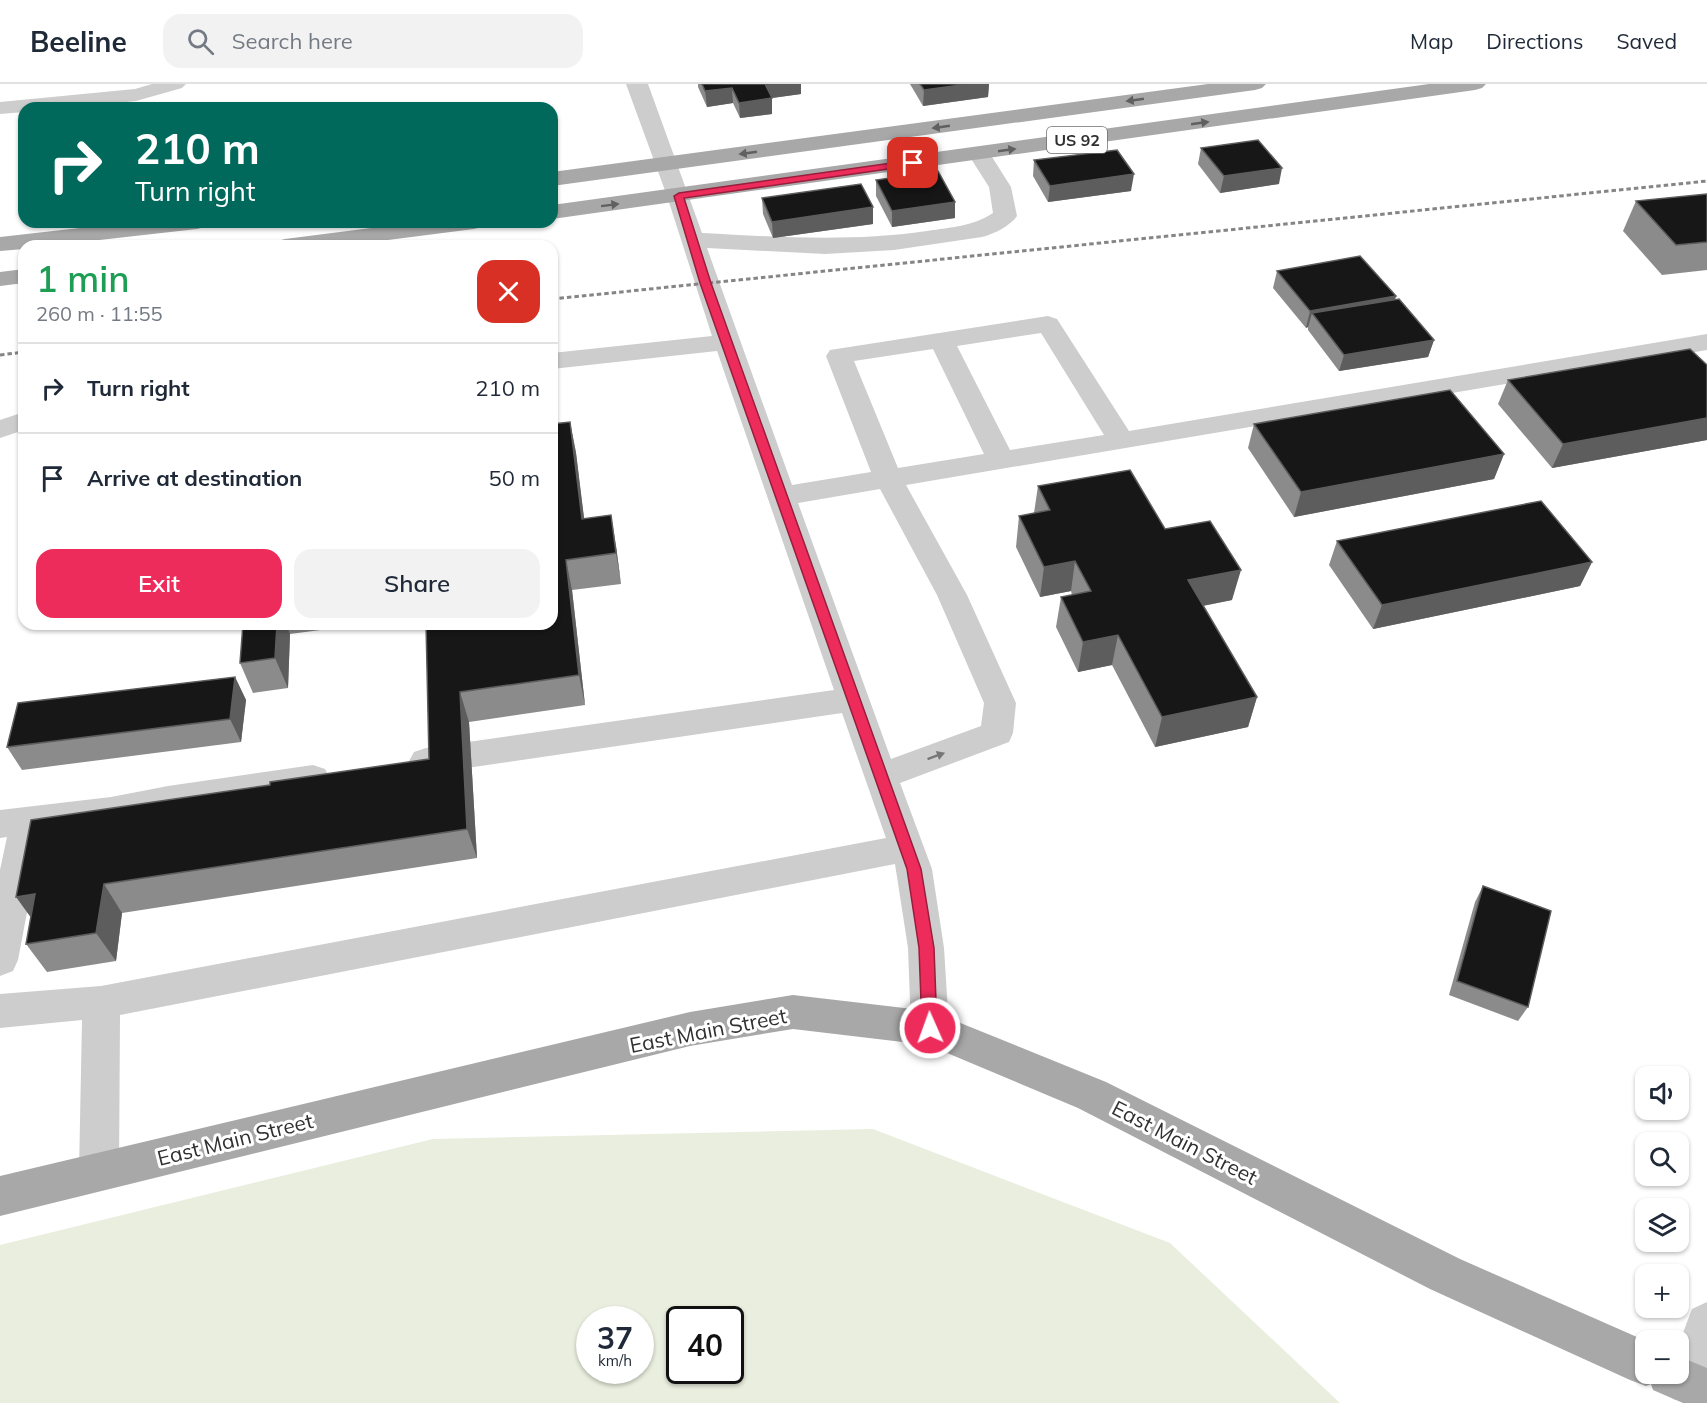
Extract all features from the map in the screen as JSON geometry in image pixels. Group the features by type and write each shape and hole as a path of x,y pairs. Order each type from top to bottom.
{"main road":[{"name":"US 92","path":"558,178 1255,84"},
{"name":"US 92","path":"558,211 1475,84"},
{"path":"36,240 143,228"},
{"path":"332,240 427,228"},
{"path":"0,244 18,242"},
{"path":"0,279 18,277"},
{"name":"East Main Street","path":"0,1196 690,1029 793,1012 930,1028 1092,1095 1445,1274 1635,1359"}],"street":[{"path":"63,102 136,95 175,84"},
{"path":"637,84 679,196 727,342 914,869 926,948 930,1028"},
{"path":"0,108 18,106"},
{"path":"693,240 825,247 894,243 982,230 1005,216 1000,187 979,154"},
{"path":"881,776 997,733 1000,703 952,595 888,479 839,356 1048,324 1121,441"},
{"path":"941,340 1001,460"},
{"path":"558,360 727,342"},
{"path":"781,496 1707,342"},
{"path":"0,429 18,423"},
{"path":"392,766 854,699"},
{"path":"0,960 14,823 111,811 168,799 345,773"},
{"path":"0,1011 101,1002 906,848"},
{"path":"99,1172 101,1002"},
{"path":"1689,1380 1707,1324"}],"green space":[{"path":"873,1129 1170,1243 1340,1403 0,1403 0,1245 433,1139"}],"building":[{"path":"702,84 765,84 772,98 739,103 732,88 705,91"},
{"path":"920,84 968,84 924,90"},
{"path":"1258,140 1282,168 1224,176 1201,148"},
{"path":"1117,150 1134,174 1050,186 1034,160"},
{"path":"938,171 955,202 892,211 876,180"},
{"path":"861,184 873,207 772,222 762,198"},
{"path":"1707,194 1707,242 1676,245 1636,201"},
{"path":"1360,256 1396,296 1310,311 1277,271"},
{"path":"1399,299 1434,340 1344,355 1312,313"},
{"path":"1690,349 1707,365 1707,418 1563,444 1508,380"},
{"path":"1450,390 1504,454 1301,492 1254,424"},
{"path":"570,422 582,519 611,515 616,553 566,560 579,675 460,692 467,829 104,884 96,933 26,944 35,894 16,897 31,820 429,759 426,630 558,630 558,423"},
{"path":"1130,470 1165,529 1210,521 1241,570 1188,580 1257,697 1162,717 1118,635 1083,642 1061,597 1091,591 1075,561 1044,567 1019,516 1050,510 1038,486"},
{"path":"1541,501 1592,562 1382,605 1337,541"},
{"path":"243,630 277,630 275,658 240,663"},
{"path":"235,677 230,719 7,747 18,703"},
{"path":"1483,886 1551,911 1528,1007 1457,981"}],"railway":[{"path":"558,298 1707,181"},
{"path":"0,355 18,353"}],"route":[{"path":"913,163 679,196 706,283 914,869 926,948 930,1028"}]}
